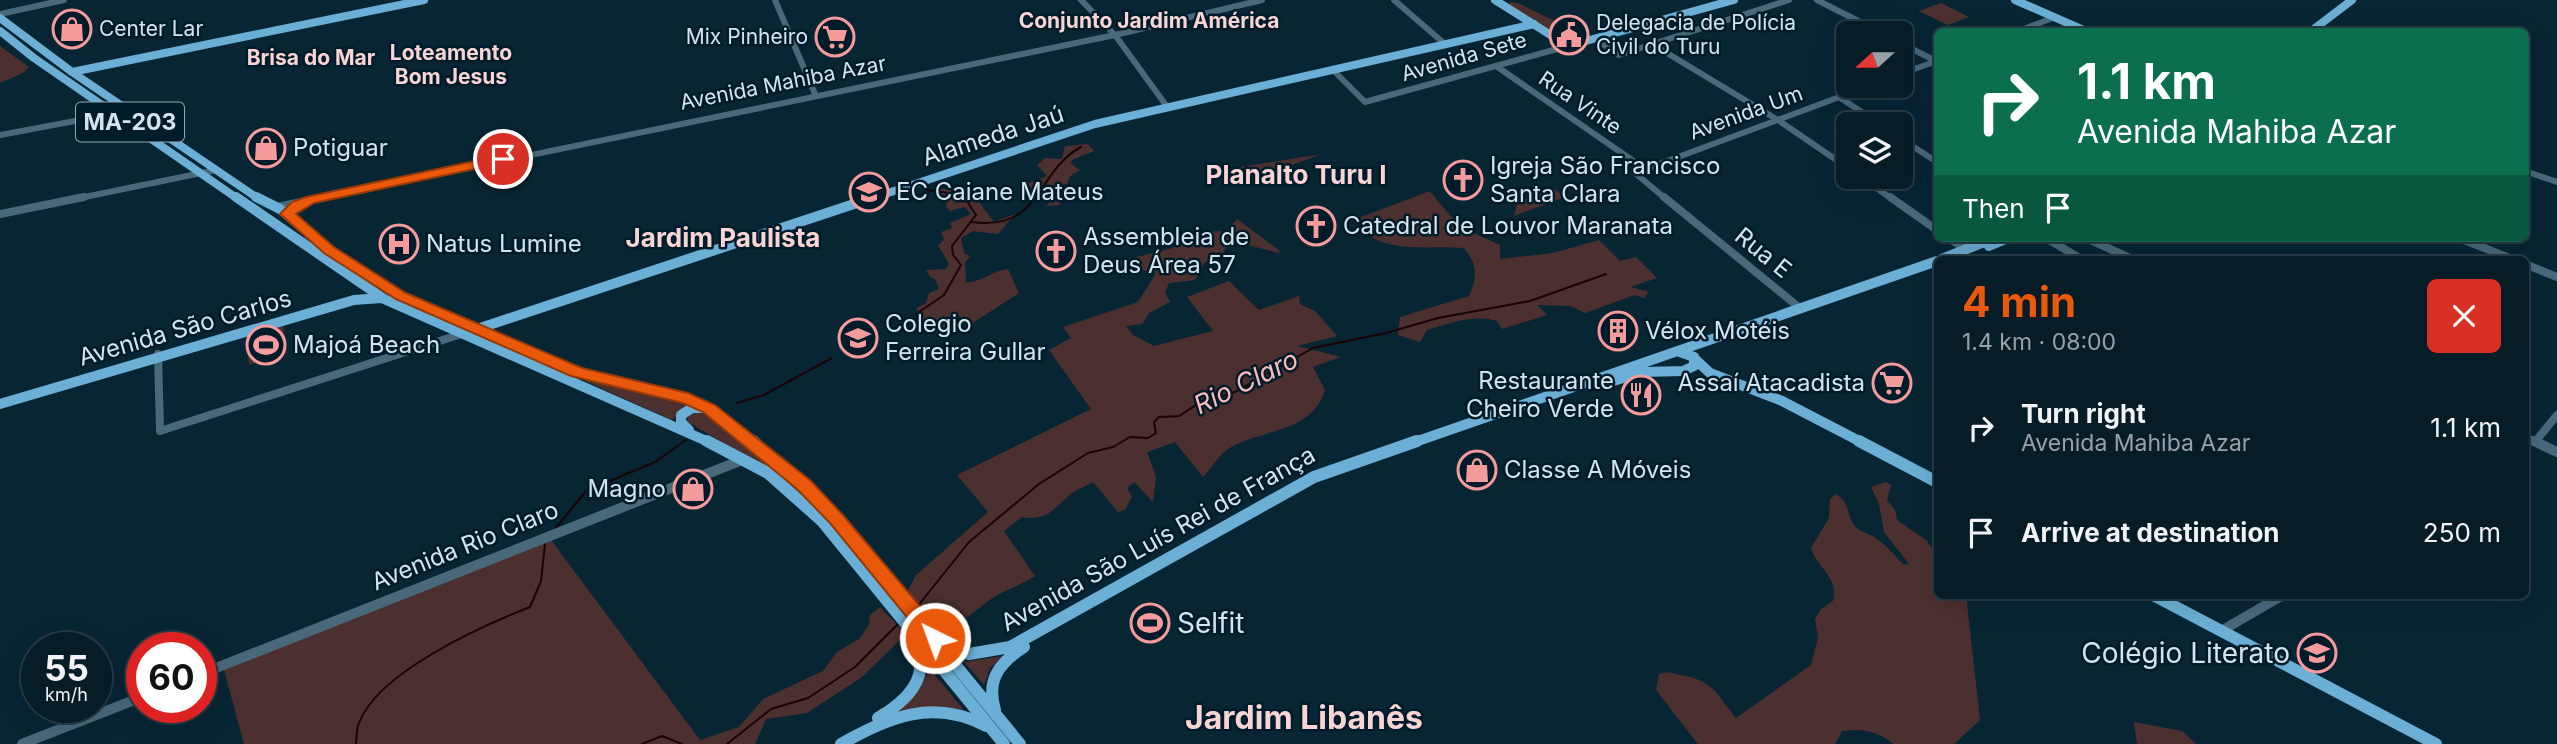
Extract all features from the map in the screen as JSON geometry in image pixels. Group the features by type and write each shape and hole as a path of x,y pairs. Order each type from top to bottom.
{"main road":[{"path":"72,72 424,0"},
{"path":"1495,0 1568,46"},
{"name":"Avenida Sete","path":"1568,46 1734,0"},
{"path":"2015,0 2079,28"},
{"path":"2315,28 2352,0"},
{"path":"2324,28 2361,0"},
{"name":"MA-203","path":"0,16 72,72 210,169 269,221 384,299 596,379 688,398 709,408 810,490 918,628 1000,739"},
{"name":"Alameda Jaú","path":"469,329 1095,124 1534,24"},
{"name":"MA-203","path":"0,31 34,58 113,110 248,193 277,207 312,236 386,288 745,459 778,480 811,510 1020,744"},
{"path":"269,221 283,216 312,236"},
{"path":"1950,256 1985,242"},
{"path":"1964,256 1998,242"},
{"path":"1680,352 1934,262"},
{"path":"1676,371 1692,368 1709,347 1934,268"},
{"name":"Avenida São Carlos","path":"158,356 352,297 361,292 364,286"},
{"name":"Avenida São Carlos","path":"0,402 354,300 384,299"},
{"path":"1680,352 1692,355 1710,373 1782,401 1934,480"},
{"name":"Avenida São Luís Rei de França","path":"918,628 959,653 988,653 1010,647 1314,477 1680,352"},
{"path":"1663,357 1663,366 1762,395 1923,474"},
{"name":"Avenida São Luís Rei de França","path":"1000,719 991,697 990,683 995,670 1006,659 1288,496 1354,467 1589,387 1643,372 1676,371"},
{"path":"695,435 681,422 681,415 695,407 709,408"},
{"path":"2161,599 2436,744"},
{"path":"830,744 886,713 913,692 924,667 918,628"},
{"path":"841,744 887,720 941,712 974,719 1000,739"}],"street":[{"path":"0,16 64,0"},
{"path":"775,0 815,94"},
{"path":"1081,0 1115,35 1168,108"},
{"name":"Avenida Mahiba Azar","path":"277,207 815,94 1115,35 1262,0"},
{"path":"1394,0 1446,45"},
{"path":"1763,0 1774,6"},
{"path":"1774,6 1789,0"},
{"path":"1594,38 1619,55 1798,0"},
{"path":"1811,0 1852,21"},
{"path":"1817,0 1858,21"},
{"path":"2026,28 2055,17"},
{"path":"1656,44 1780,119 1836,159"},
{"name":"Avenida Sete","path":"1333,70 1365,102 1568,46"},
{"path":"1913,50 1934,61"},
{"path":"1913,69 1934,61"},
{"name":"Rua Vinte","path":"1496,66 1645,169"},
{"name":"Avenida Um","path":"1635,173 1836,98"},
{"path":"1841,98 1862,112"},
{"path":"0,135 108,114 113,110"},
{"path":"1913,146 1934,160"},
{"path":"0,214 210,169"},
{"path":"2529,172 2557,182"},
{"name":"Rua E","path":"1635,173 1801,309"},
{"path":"1878,189 1934,228"},
{"name":"Avenida Mahiba Azar","path":"287,214 297,205 310,200"},
{"path":"1955,242 1966,250"},
{"path":"2053,242 2076,256"},
{"path":"2095,242 2125,256"},
{"path":"2469,242 2504,256"},
{"path":"2529,266 2557,277"},
{"name":"Alameda Jaú","path":"158,356 160,431 469,329"},
{"path":"2557,415 2529,440 2557,452"},
{"name":"Avenida Rio Claro","path":"217,668 745,459"},
{"path":"2221,631 2276,599"},
{"path":"22,744 126,703"}],"shaded area":[{"path":"1512,2 1567,27 1552,33 1508,4"},
{"path":"1941,3 1969,17 1948,25 1919,11"},
{"path":"0,46 29,67 23,73 0,83"},
{"path":"1088,144 1094,151 1072,160 1071,164 1080,170 1070,176 1067,184 1048,186 1062,193 1063,200 1059,205 1046,206 1051,200 1033,194 1024,185 1047,176 1037,165 1045,158 1062,159 1065,146"},
{"path":"1322,154 1234,186 1221,170"},
{"path":"1553,188 1565,197 1514,216 1518,201"},
{"path":"940,189 956,189 973,194 994,222 1015,214 998,234 973,231 961,238 964,253 970,256 965,263 966,282 1008,269 1019,293 971,324 954,313 949,332 936,333 919,324 917,308 926,303 929,293 939,289 935,279 930,277 926,270 946,269 949,264 938,245 944,240 941,232 952,228 950,223 971,214 965,207 950,211 946,206 948,197 933,193"},
{"path":"1430,191 1460,224 1500,245 1500,259 1553,253 1599,240 1620,261 1636,257 1657,278 1630,287 1649,292 1644,298 1635,295 1585,313 1570,306 1537,305 1547,315 1502,329 1497,321 1479,318 1427,330 1420,342 1398,335 1400,317 1469,296 1475,276 1472,259 1464,248 1391,245 1370,236 1356,219"},
{"path":"1237,219 1280,251 1279,253 1229,240 1223,254 1204,263 1195,280 1169,283 1165,293 1170,302 1149,313 1142,324 1126,326 1133,335 1154,346 1213,331 1187,297 1229,281 1259,310 1299,296 1300,304 1315,311 1337,336 1297,346 1341,357 1313,367 1325,390 1319,404 1299,422 1228,449 1203,477 1175,442 1147,452 1156,477 1153,502 1134,482 1127,488 1132,497 1125,510 1118,512 1093,482 1072,493 1045,515 1022,517 1004,531 1035,576 999,594 962,620 945,626 935,625 907,592 916,575 988,512 957,475 1091,409 1049,350 1071,338 1063,327 1138,302 1156,273 1115,265 1117,262 1173,248 1195,232 1226,231"},
{"name":"Majoá Beach","path":"283,326 287,353 249,365 246,337"},
{"path":"585,381 689,404 672,420"},
{"path":"694,412 703,413 789,481 688,422 687,417"},
{"path":"1886,482 1891,485 1887,500 1895,510 1897,520 1926,540 1934,551 1934,599 1966,599 1980,720 1954,744 1893,744 1876,733 1855,730 1842,731 1835,744 1698,744 1656,690 1659,674 1670,673 1708,685 1736,718 1811,665 1818,638 1815,619 1821,609 1833,601 1833,585 1811,548 1829,518 1830,499 1836,494 1840,497 1846,504 1855,527 1879,540 1904,565 1909,564 1884,532 1879,504 1871,487"},
{"path":"551,540 700,740 739,727 763,699 823,671 837,652 859,639 869,625 870,615 880,607 906,634 862,677 807,713 766,719 755,744 244,744 224,670"},
{"path":"1003,656 990,668 984,685 964,662"},
{"path":"930,669 963,709 892,715 913,696"},
{"path":"2134,722 2182,731 2196,744 2137,744"}],"waterway":[{"path":"972,222 995,222 1012,218 1036,198 1054,171 1081,147"},
{"path":"916,314 944,295 961,265 953,255 952,246 976,215 963,195 927,190"},
{"name":"Rio Claro","path":"917,607 969,542 1039,484 1088,453 1113,447 1130,437 1148,438 1156,433 1154,422 1159,417 1179,416 1196,405 1235,392 1313,348 1386,333 1438,318 1530,301 1606,274"},
{"path":"737,403 764,395 832,358"},
{"path":"555,529 586,491 655,462 686,440"},
{"path":"356,744 359,723 370,704 387,686 434,653 530,607 541,581 545,544"},
{"name":"Rio Claro","path":"727,744 771,709 808,698 855,667 898,624"},
{"name":"Rio Claro","path":"642,744 662,736 682,744"}],"place":[{"name":"Center Lar","path":"72,29"},
{"name":"Delegacia de Polícia Civil do Turu","path":"1569,35"},
{"name":"Mix Pinheiro","path":"835,37"},
{"name":"Potiguar","path":"266,148"},
{"name":"Igreja São Francisco Santa Clara","path":"1463,180"},
{"name":"EC Caiane Mateus","path":"869,192"},
{"name":"Catedral de Louvor Maranata","path":"1316,226"},
{"name":"Natus Lumine","path":"399,244"},
{"name":"Assembleia de Deus Área 57","path":"1056,251"},
{"name":"Vélox Motéis","path":"1618,331"},
{"name":"Colegio Ferreira Gullar","path":"858,338"},
{"name":"Majoá Beach","path":"266,345"},
{"name":"Assaí Atacadista","path":"1892,383"},
{"name":"Restaurante Cheiro Verde","path":"1641,395"},
{"name":"Classe A Móveis","path":"1477,470"},
{"name":"Magno","path":"693,489"},
{"name":"Selfit","path":"1150,623"},
{"name":"Colégio Literato","path":"2317,653"}],"district":[{"name":"Conjunto Jardim América","path":"1149,21"},
{"name":"Brisa do Mar","path":"311,58"},
{"name":"Loteamento Bom Jesus","path":"451,65"},
{"name":"Planalto Turu I","path":"1296,175"},
{"name":"Jardim Paulista","path":"723,238"},
{"name":"Jardim Libanês","path":"1304,718"}],"route":[{"path":"503,159 310,200 297,205 287,214 329,250 364,275 401,296 596,379 688,398 709,408 804,484 836,518 935,638"}]}
